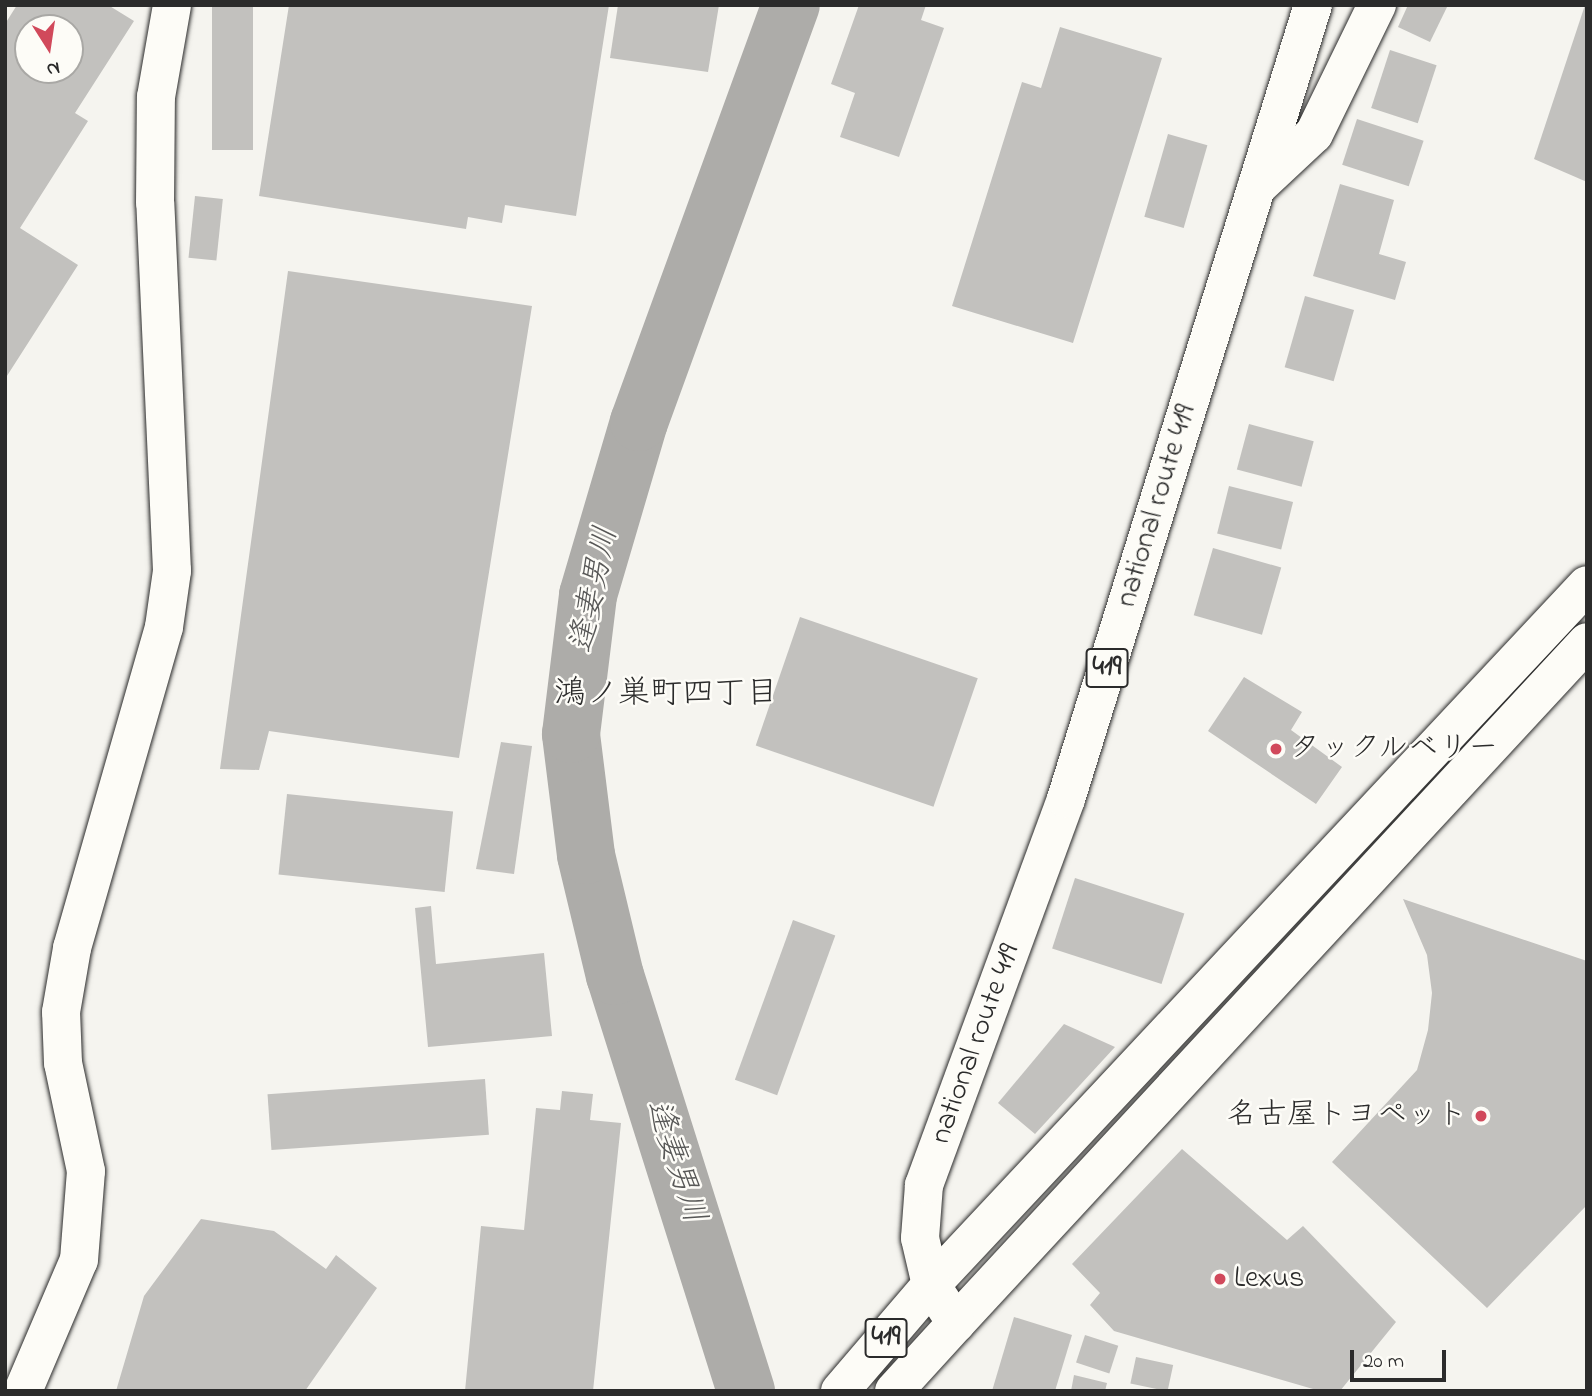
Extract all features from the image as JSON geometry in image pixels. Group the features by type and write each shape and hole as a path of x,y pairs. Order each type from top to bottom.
{"main road":[{"path":"23,1391 79,1260 86,1171 63,1063 61,1012 72,948 164,627 172,571 155,203 156,97 172,5"},
{"name":"national route 419","path":"956,1322 931,1284 920,1238 924,1185 1066,799 1313,5"},
{"path":"1256,188 1314,134 1377,5"},
{"path":"931,1284 1587,585"},
{"path":"956,1322 1587,642"},
{"name":"419","path":"840,1391 931,1284"},
{"name":"419","path":"898,1390 956,1322"}],"building":[{"path":"17,5 108,5 134,21 75,113 88,121 20,228 78,265 5,379 5,24"},
{"path":"212,5 253,5 253,150 212,150"},
{"path":"289,5 609,5 576,216 505,205 502,223 468,217 466,229 259,196"},
{"path":"618,5 719,5 708,72 610,58"},
{"path":"859,5 926,5 921,20 944,28 899,157 840,137 855,93 831,84"},
{"path":"1408,5 1448,5 1430,42 1398,27"},
{"path":"1587,5 1587,182 1534,159"},
{"path":"1060,27 1162,58 1073,343 952,306 1022,82 1041,88"},
{"path":"1390,50 1437,65 1418,123 1371,108"},
{"path":"1357,119 1424,141 1409,186 1342,165"},
{"path":"1168,134 1207,145 1184,228 1144,217"},
{"path":"1340,184 1394,200 1379,254 1406,262 1395,300 1313,276"},
{"path":"195,196 223,199 216,261 189,258"},
{"path":"288,271 532,306 459,758 269,731 259,770 220,769"},
{"path":"1305,296 1354,310 1334,381 1285,367"},
{"path":"1249,424 1314,441 1302,487 1237,469"},
{"path":"1229,486 1293,502 1281,550 1217,534"},
{"path":"1213,548 1281,568 1262,635 1194,615"},
{"path":"800,617 978,678 933,807 756,746"},
{"name":"タックルベリー","path":"1244,677 1302,712 1291,730 1342,767 1316,804 1208,731"},
{"path":"501,742 532,746 514,874 476,869"},
{"path":"287,794 453,811 445,892 279,875"},
{"path":"1075,878 1184,914 1162,984 1052,948"},
{"name":"名古屋トヨペット","path":"1403,899 1587,961 1587,1205 1487,1308 1332,1162 1417,1070 1428,1030 1432,993 1427,955"},
{"path":"431,906 436,964 544,953 552,1036 428,1047 415,908"},
{"path":"793,920 835,935 777,1095 735,1080"},
{"path":"1064,1024 1115,1047 1035,1134 998,1103"},
{"path":"485,1079 489,1135 271,1150 268,1094"},
{"path":"562,1091 593,1094 590,1120 621,1123 593,1391 465,1391 481,1226 524,1230 536,1108 560,1110"},
{"name":"Lexus","path":"1182,1149 1287,1240 1303,1226 1396,1322 1340,1391 1320,1391 1114,1331 1090,1305 1100,1293 1072,1264"},
{"path":"201,1219 274,1231 326,1269 336,1255 377,1288 305,1391 116,1391 144,1296"},
{"path":"1014,1317 1072,1335 1055,1391 992,1391"},
{"path":"1085,1335 1118,1346 1109,1373 1076,1363"},
{"path":"1136,1357 1173,1365 1168,1391 1130,1383"},
{"path":"1074,1375 1107,1383 1105,1391 1071,1391"}],"waterway":[{"name":"逢妻男川","path":"746,1391 615,976 586,855 571,734 588,595 639,422 791,5"}],"place":[{"name":"タックルベリー","path":"1276,749"},
{"name":"名古屋トヨペット","path":"1481,1116"},
{"name":"Lexus","path":"1220,1279"}],"district":[{"name":"鴻ノ巣町四丁目","path":"666,695"}]}
